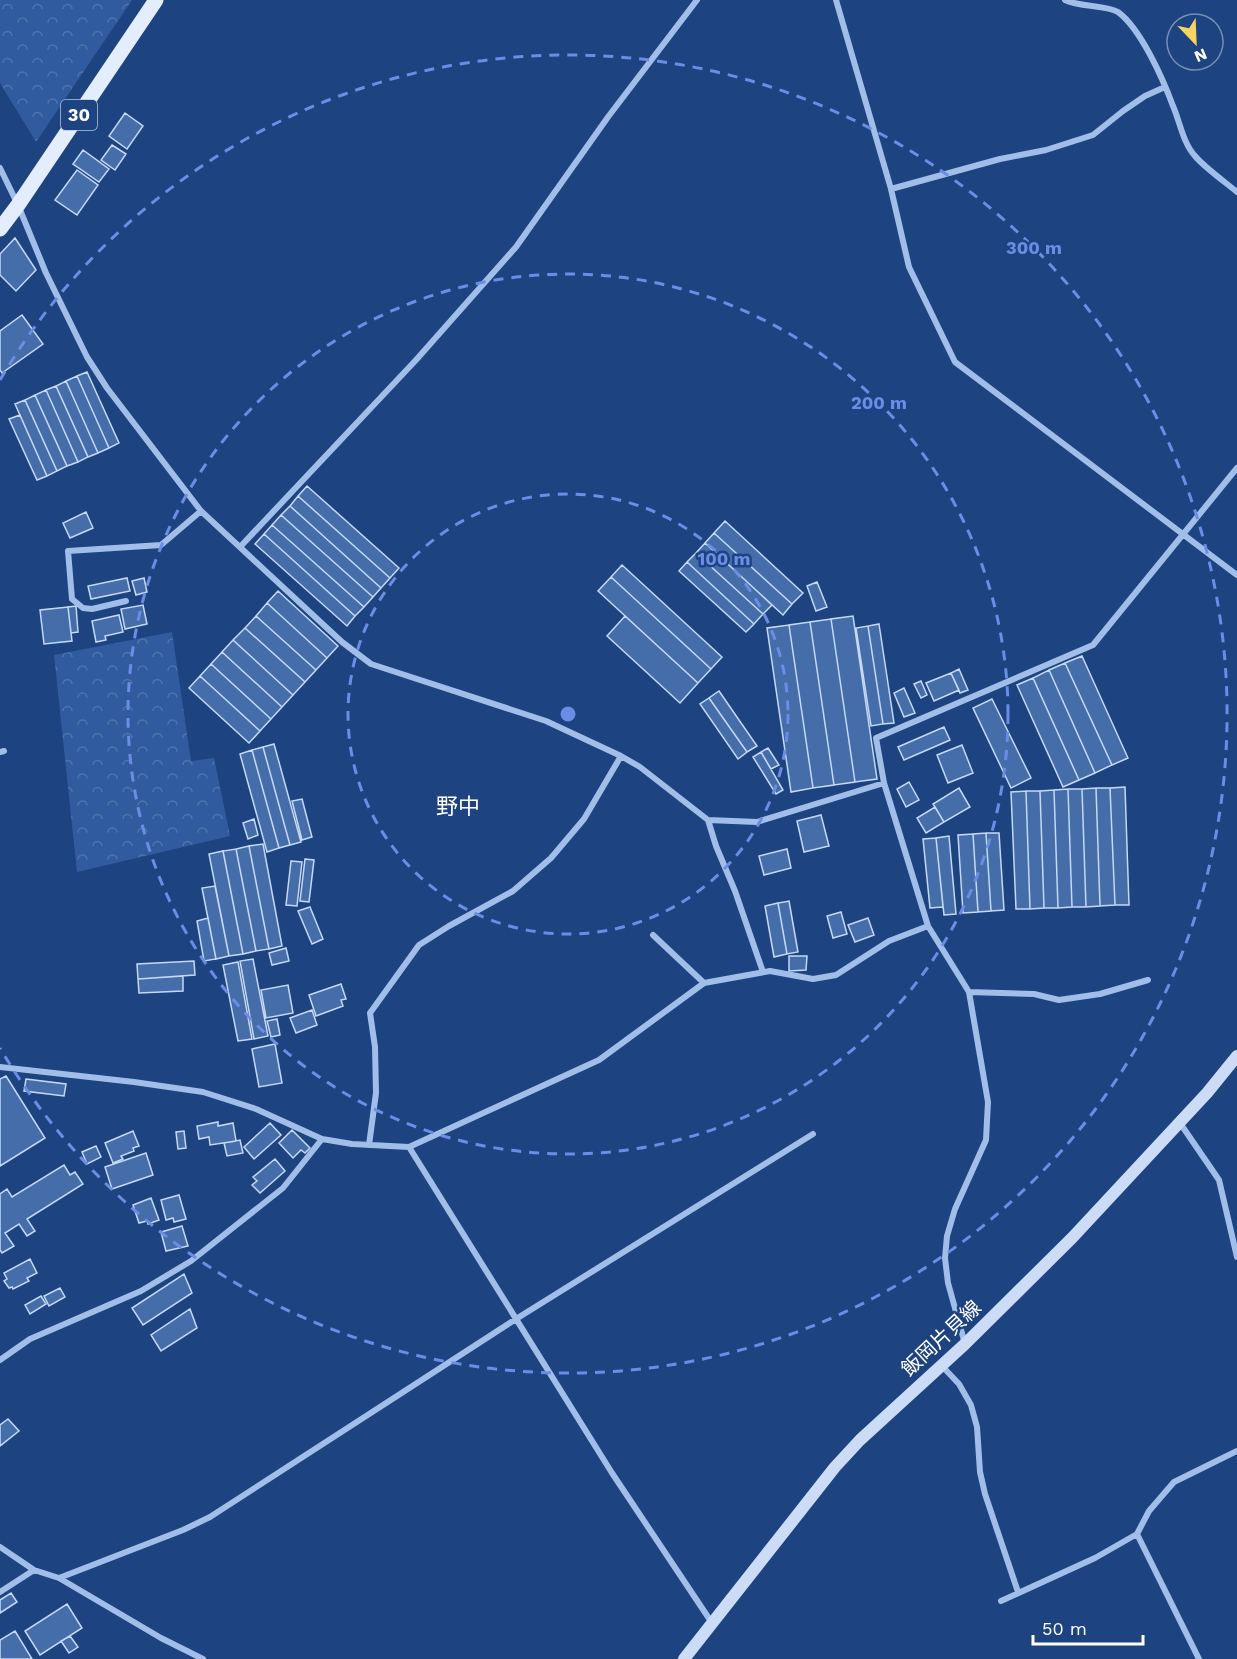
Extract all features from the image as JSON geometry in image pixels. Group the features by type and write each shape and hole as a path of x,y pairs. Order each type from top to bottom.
{"main road":[{"name":"30","path":"0,229 18,206 156,0"},
{"name":"飯岡片貝線","path":"684,1659 835,1467 860,1440 942,1366 1072,1238 1180,1123 1237,1056"}],"street":[{"path":"240,547 416,360 516,248 608,117 697,0"},
{"path":"836,0 891,189 909,267 955,362 1237,575"},
{"path":"1065,0 1116,10 1133,25 1165,87 1194,156 1237,192"},
{"path":"891,189 1000,159 1046,150 1093,135 1145,96 1165,87"},
{"path":"0,168 46,273 87,357 107,388 201,511 342,642 371,664 546,721 640,767 708,819 757,822 884,783"},
{"path":"965,1344 948,1284 945,1258 947,1236 955,1209 986,1140 988,1102 969,992 928,926 884,783 876,738 1093,645 1237,468"},
{"path":"126,601 92,609 83,608 72,599 68,551 161,545 201,511"},
{"path":"369,1145 376,1093 375,1047 370,1013 419,945 448,926 513,891 551,858 584,819 621,756"},
{"path":"708,819 763,972"},
{"path":"0,1067 203,1092 256,1109 322,1139 409,1147 599,1060 704,983 770,971 813,979 836,975 889,941 928,926"},
{"path":"653,935 704,983"},
{"path":"969,992 1034,994 1059,1000 1100,994 1148,980"},
{"path":"1180,1123 1219,1180 1237,1257"},
{"path":"59,1578 210,1517 516,1319 813,1134"},
{"path":"0,1360 30,1339 141,1291 191,1261 283,1188 322,1139"},
{"path":"409,1147 612,1473 712,1623"},
{"path":"942,1366 959,1384 971,1405 977,1427 980,1472 985,1494 1018,1593"},
{"path":"1001,1601 1095,1558 1137,1534 1149,1511 1174,1482 1237,1451"},
{"path":"1137,1534 1199,1659"},
{"path":"0,1547 34,1570 59,1578 161,1638 203,1659"},
{"path":"0,1592 34,1570"}],"green space":[{"path":"0,0 132,0 36,142 0,83"},
{"path":"172,632 191,761 214,758 230,836 77,872 54,655"}],"building":[{"path":"125,113 143,126 127,149 109,136"},
{"path":"112,145 126,154 115,170 101,160"},
{"path":"83,150 109,169 99,182 73,164"},
{"path":"77,170 98,185 77,215 55,200"},
{"path":"15,238 36,270 16,291 0,275 0,254"},
{"path":"22,315 43,344 2,373 0,370 0,331"},
{"path":"87,372 119,443 109,448 77,376"},
{"path":"77,376 109,448 98,453 66,381"},
{"path":"66,381 98,453 88,457 56,386"},
{"path":"56,386 88,457 78,462 46,390"},
{"path":"46,390 78,462 67,466 35,395"},
{"path":"35,395 67,466 57,471 25,400"},
{"path":"25,400 57,471 47,476 15,404"},
{"path":"20,415 47,476 37,480 9,419"},
{"path":"307,486 399,568 390,578 298,496"},
{"path":"298,496 390,578 381,588 290,506"},
{"path":"290,506 381,588 373,597 281,515"},
{"path":"86,512 93,528 70,538 63,523"},
{"path":"281,515 373,597 364,607 272,525"},
{"path":"725,521 803,593 792,604 714,533"},
{"path":"272,525 364,607 355,616 264,534"},
{"path":"714,533 792,604 783,615 705,543"},
{"path":"264,534 355,616 347,626 255,544"},
{"path":"705,543 772,605 763,614 696,553"},
{"path":"696,553 763,614 754,624 687,562"},
{"path":"687,562 754,624 746,632 679,571"},
{"path":"622,565 722,657 711,669 611,577"},
{"path":"611,577 711,669 698,683 598,591"},
{"path":"127,578 130,591 91,599 88,586"},
{"path":"144,578 147,592 136,595 132,581"},
{"path":"817,582 827,607 816,611 807,586"},
{"path":"278,591 338,646 327,658 267,603"},
{"path":"267,603 327,658 316,670 256,616"},
{"path":"143,605 147,624 125,629 121,609"},
{"path":"76,606 78,632 71,633 68,607"},
{"path":"68,607 72,641 44,644 40,610"},
{"path":"119,615 123,632 105,636 106,640 96,642 92,621"},
{"path":"256,616 316,670 305,682 245,628"},
{"path":"625,616 698,683 680,703 607,636"},
{"path":"853,616 877,779 855,782 831,619"},
{"path":"831,619 855,782 834,785 810,622"},
{"path":"810,622 834,785 813,788 789,625"},
{"path":"879,624 894,723 883,724 868,626"},
{"path":"789,625 813,788 791,792 767,628"},
{"path":"868,626 883,724 871,726 856,628"},
{"path":"245,628 305,682 293,695 233,640"},
{"path":"233,640 293,695 282,707 222,652"},
{"path":"222,652 282,707 271,719 211,664"},
{"path":"1082,656 1128,758 1112,765 1065,663"},
{"path":"1065,663 1112,765 1095,773 1049,670"},
{"path":"211,664 271,719 260,731 200,676"},
{"path":"959,669 968,690 960,693 951,673"},
{"path":"1049,670 1095,773 1079,780 1033,678"},
{"path":"951,673 959,690 934,701 926,683"},
{"path":"200,676 260,731 249,743 189,688"},
{"path":"1033,678 1079,780 1063,787 1017,685"},
{"path":"921,681 927,695 921,698 914,684"},
{"path":"904,688 915,713 904,717 894,693"},
{"path":"719,691 757,746 747,752 709,698"},
{"path":"709,698 747,752 738,759 700,704"},
{"path":"992,699 1031,778 1011,788 973,708"},
{"path":"944,727 950,740 904,760 898,747"},
{"path":"274,744 301,842 290,845 263,747"},
{"path":"962,745 973,773 948,783 937,755"},
{"path":"263,747 290,845 279,848 252,750"},
{"path":"768,748 779,765 771,769 761,752"},
{"path":"252,750 279,848 267,852 240,754"},
{"path":"761,752 783,790 776,794 753,757"},
{"path":"909,782 919,800 906,807 897,789"},
{"path":"1125,787 1129,905 1115,905 1110,788"},
{"path":"959,788 970,807 944,822 933,804"},
{"path":"1096,788 1100,906 1086,907 1082,789"},
{"path":"1096,788 1110,788 1115,905 1100,906"},
{"path":"1068,789 1072,907 1058,908 1054,790"},
{"path":"1068,789 1082,789 1086,907 1072,907"},
{"path":"1054,790 1058,908 1044,908 1040,791"},
{"path":"1026,791 1030,909 1016,909 1011,792"},
{"path":"1026,791 1040,791 1044,908 1030,909"},
{"path":"302,799 312,837 302,840 292,801"},
{"path":"935,807 944,822 926,833 917,818"},
{"path":"821,815 829,846 804,852 797,821"},
{"path":"254,819 258,835 248,839 243,823"},
{"path":"986,833 991,911 978,912 973,834"},
{"path":"986,833 999,833 1004,910 991,911"},
{"path":"973,834 978,912 963,913 958,835"},
{"path":"949,836 956,914 944,915 936,838"},
{"path":"936,838 943,907 930,908 923,839"},
{"path":"263,844 282,946 269,949 249,846"},
{"path":"249,846 269,949 256,951 236,849"},
{"path":"236,849 256,951 243,954 223,851"},
{"path":"787,849 791,868 764,875 759,856"},
{"path":"223,851 243,954 229,956 209,854"},
{"path":"305,859 314,860 309,902 300,901"},
{"path":"291,861 302,862 297,906 286,905"},
{"path":"215,886 229,956 216,959 202,888"},
{"path":"789,901 798,952 787,954 778,903"},
{"path":"778,903 787,954 774,957 765,906"},
{"path":"310,907 323,939 312,944 298,911"},
{"path":"841,912 847,934 833,938 827,916"},
{"path":"208,918 216,959 204,961 197,921"},
{"path":"868,918 874,935 855,942 848,925"},
{"path":"286,948 289,961 272,965 269,953"},
{"path":"789,956 807,956 806,970 789,971"},
{"path":"253,959 268,1036 254,1039 240,961"},
{"path":"194,961 195,975 138,979 137,964"},
{"path":"238,962 252,1039 238,1041 223,965"},
{"path":"183,976 183,991 139,993 138,979"},
{"path":"341,984 346,999 341,1000 343,1006 316,1016 309,995"},
{"path":"288,985 293,1013 266,1018 261,990"},
{"path":"312,1010 317,1025 296,1033 290,1018"},
{"path":"277,1019 280,1035 271,1037 267,1021"},
{"path":"275,1044 282,1083 259,1087 252,1049"},
{"path":"6,1076 45,1138 0,1166 0,1079"},
{"path":"26,1079 66,1084 64,1096 24,1091"},
{"path":"218,1122 218,1126 233,1123 236,1141 210,1145 209,1137 199,1139 197,1126"},
{"path":"270,1123 281,1135 254,1159 244,1147"},
{"path":"292,1130 310,1148 305,1153 301,1150 293,1158 279,1143"},
{"path":"133,1131 139,1146 133,1148 134,1151 121,1156 123,1159 113,1163 105,1143"},
{"path":"184,1131 186,1148 178,1149 176,1132"},
{"path":"240,1140 243,1153 227,1156 224,1143"},
{"path":"96,1146 101,1157 87,1164 82,1152"},
{"path":"146,1153 153,1175 112,1189 105,1167"},
{"path":"275,1159 285,1171 260,1193 252,1185 257,1181 253,1177"},
{"path":"64,1165 70,1175 75,1172 83,1184 27,1219 35,1231 27,1236 19,1224 5,1233 14,1246 2,1253 0,1250 0,1194 7,1189 12,1197"},
{"path":"179,1195 186,1219 174,1222 173,1218 166,1220 161,1200"},
{"path":"151,1198 159,1220 148,1224 147,1221 139,1223 133,1205"},
{"path":"182,1226 188,1246 166,1251 161,1232"},
{"path":"30,1259 37,1273 27,1278 29,1281 13,1289 9,1288 4,1281 7,1279 4,1273"},
{"path":"184,1274 192,1293 143,1325 132,1308"},
{"path":"60,1288 65,1297 49,1306 44,1296"},
{"path":"41,1296 46,1304 30,1314 25,1305"},
{"path":"190,1309 197,1328 161,1351 151,1335"},
{"path":"8,1419 19,1431 0,1446 0,1425"},
{"path":"11,1593 17,1602 0,1613 0,1600"},
{"path":"67,1604 82,1628 40,1655 25,1631"},
{"path":"15,1631 32,1659 0,1659 0,1640"},
{"path":"70,1636 78,1647 69,1653 61,1641"}],"district":[{"name":"野中","path":"458,806"}]}
